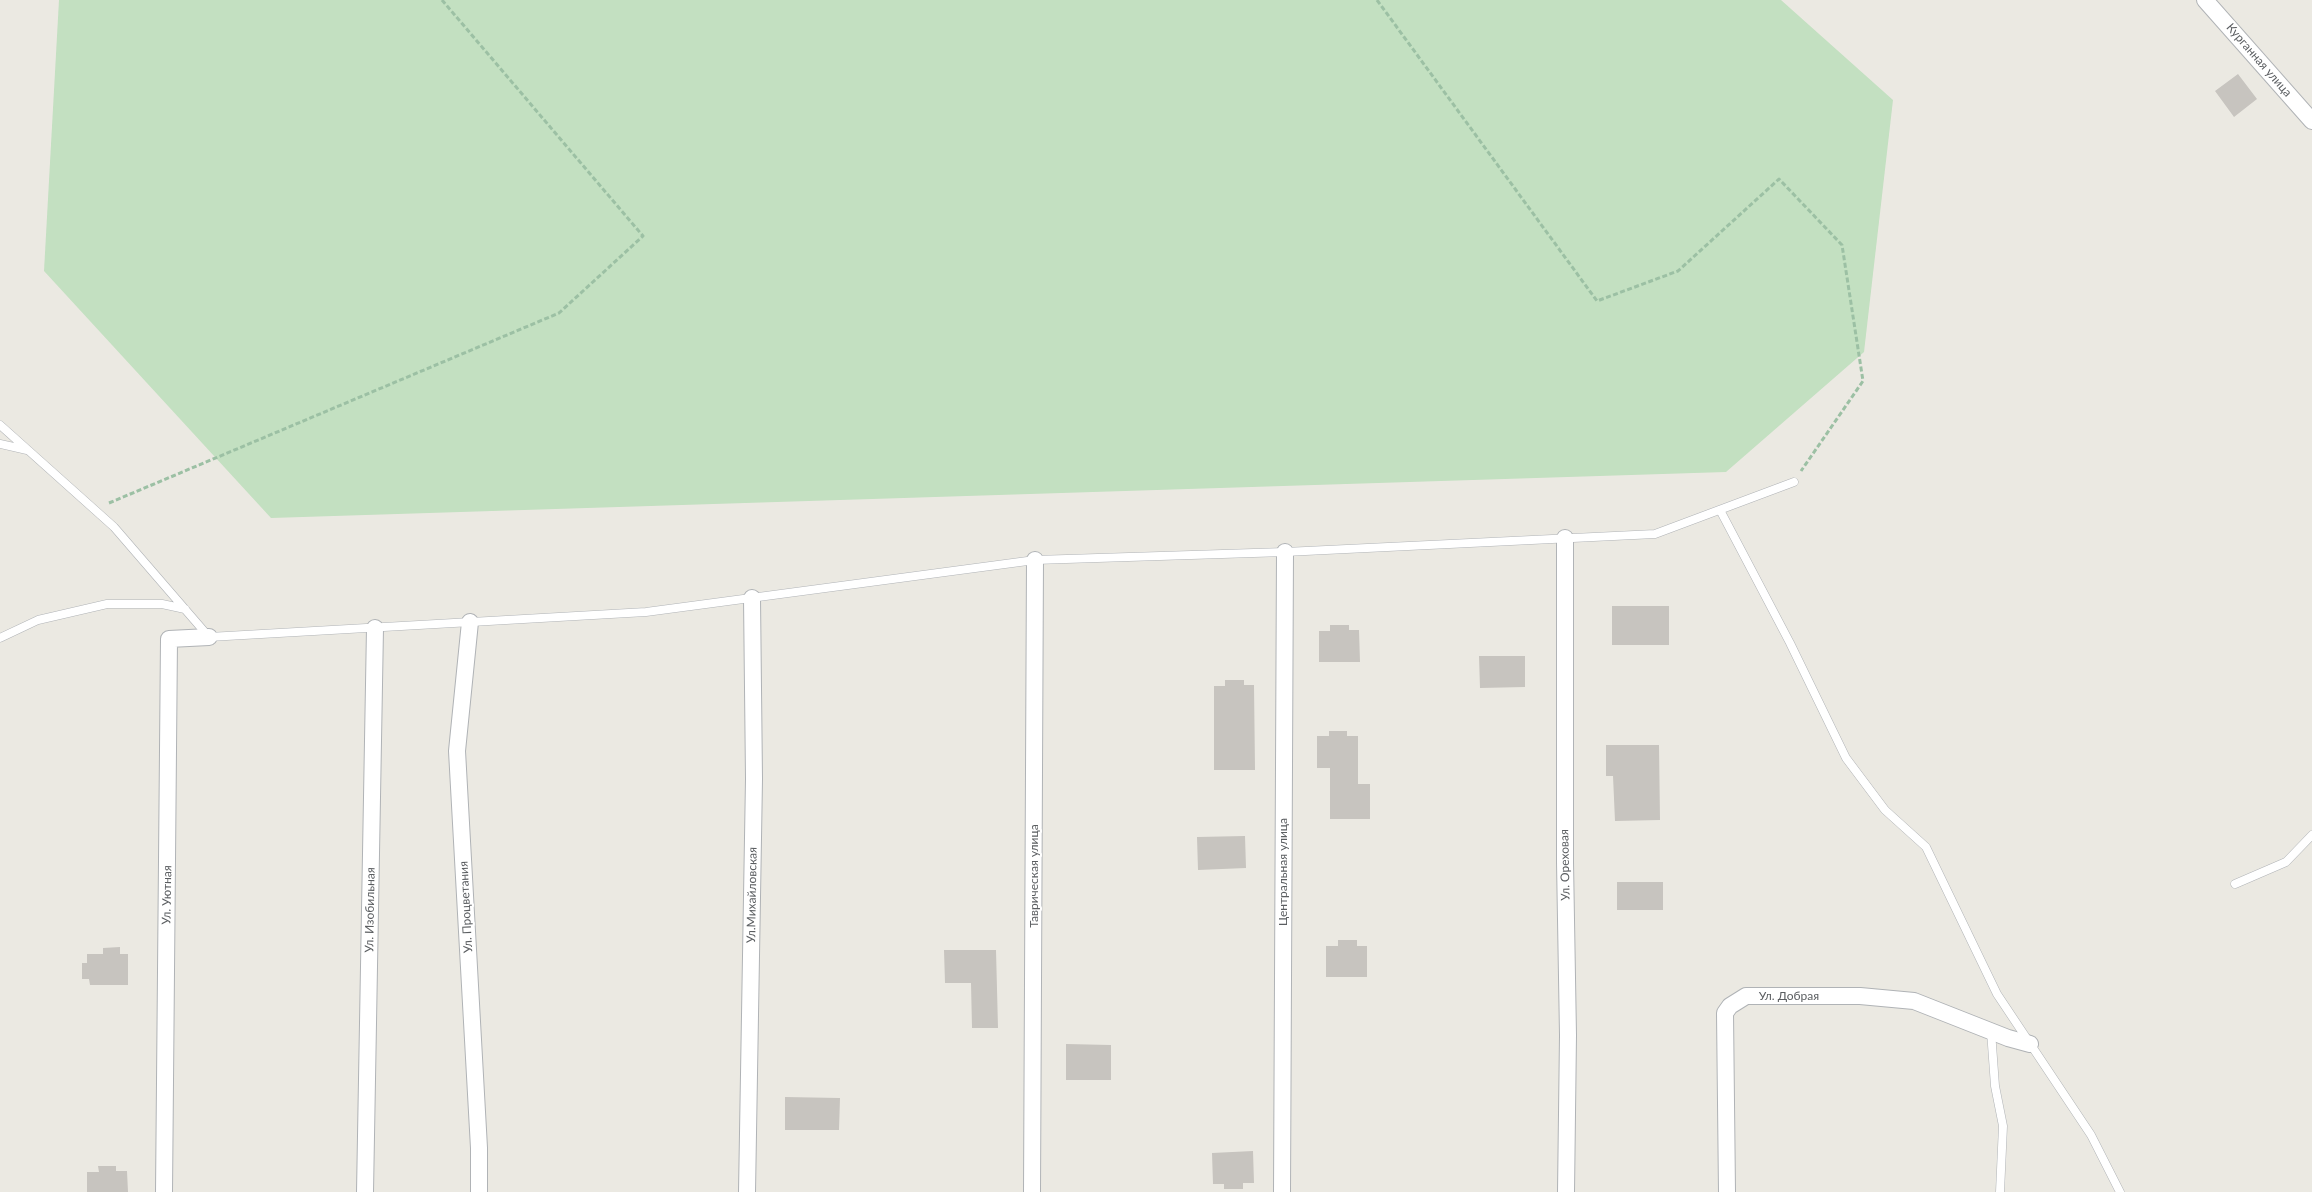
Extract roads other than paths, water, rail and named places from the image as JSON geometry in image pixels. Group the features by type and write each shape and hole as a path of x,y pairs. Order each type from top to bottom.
{"street":[{"name":"Курганная улица","path":"2205,0 2312,121"},
{"name":"Ул. Ореховая","path":"1565,538 1565,862 1568,1034 1566,1192"},
{"name":"Центральная улица","path":"1282,1192 1284,552"},
{"name":"Таврическая улица","path":"1032,1192 1035,560"},
{"name":"Ул.Михайловская","path":"747,1192 754,779 752,598"},
{"name":"Ул. Процветания","path":"470,622 457,751 479,1148 479,1192"},
{"name":"Ул. Изобильная","path":"365,1192 375,628"},
{"name":"Ул. Уютная","path":"164,1192 169,639 209,637"},
{"name":"Ул. Добрая","path":"1727,1192 1725,1013 1730,1006 1746,996 1860,996 1914,1001 1991,1032 2030,1044"}],"lane":[{"path":"0,425 114,527 209,637 646,612 1035,560 1284,552 1655,534 1794,482"},
{"path":"0,444 28,450"},
{"path":"1720,510 1790,643 1846,758 1885,810 1926,847 1997,994 2091,1136 2120,1192"},
{"path":"0,638 38,620 106,604 162,604 186,609"},
{"path":"2235,884 2286,862 2312,834"},
{"path":"1991,1032 1995,1086 2004,1126 2000,1192"}]}
